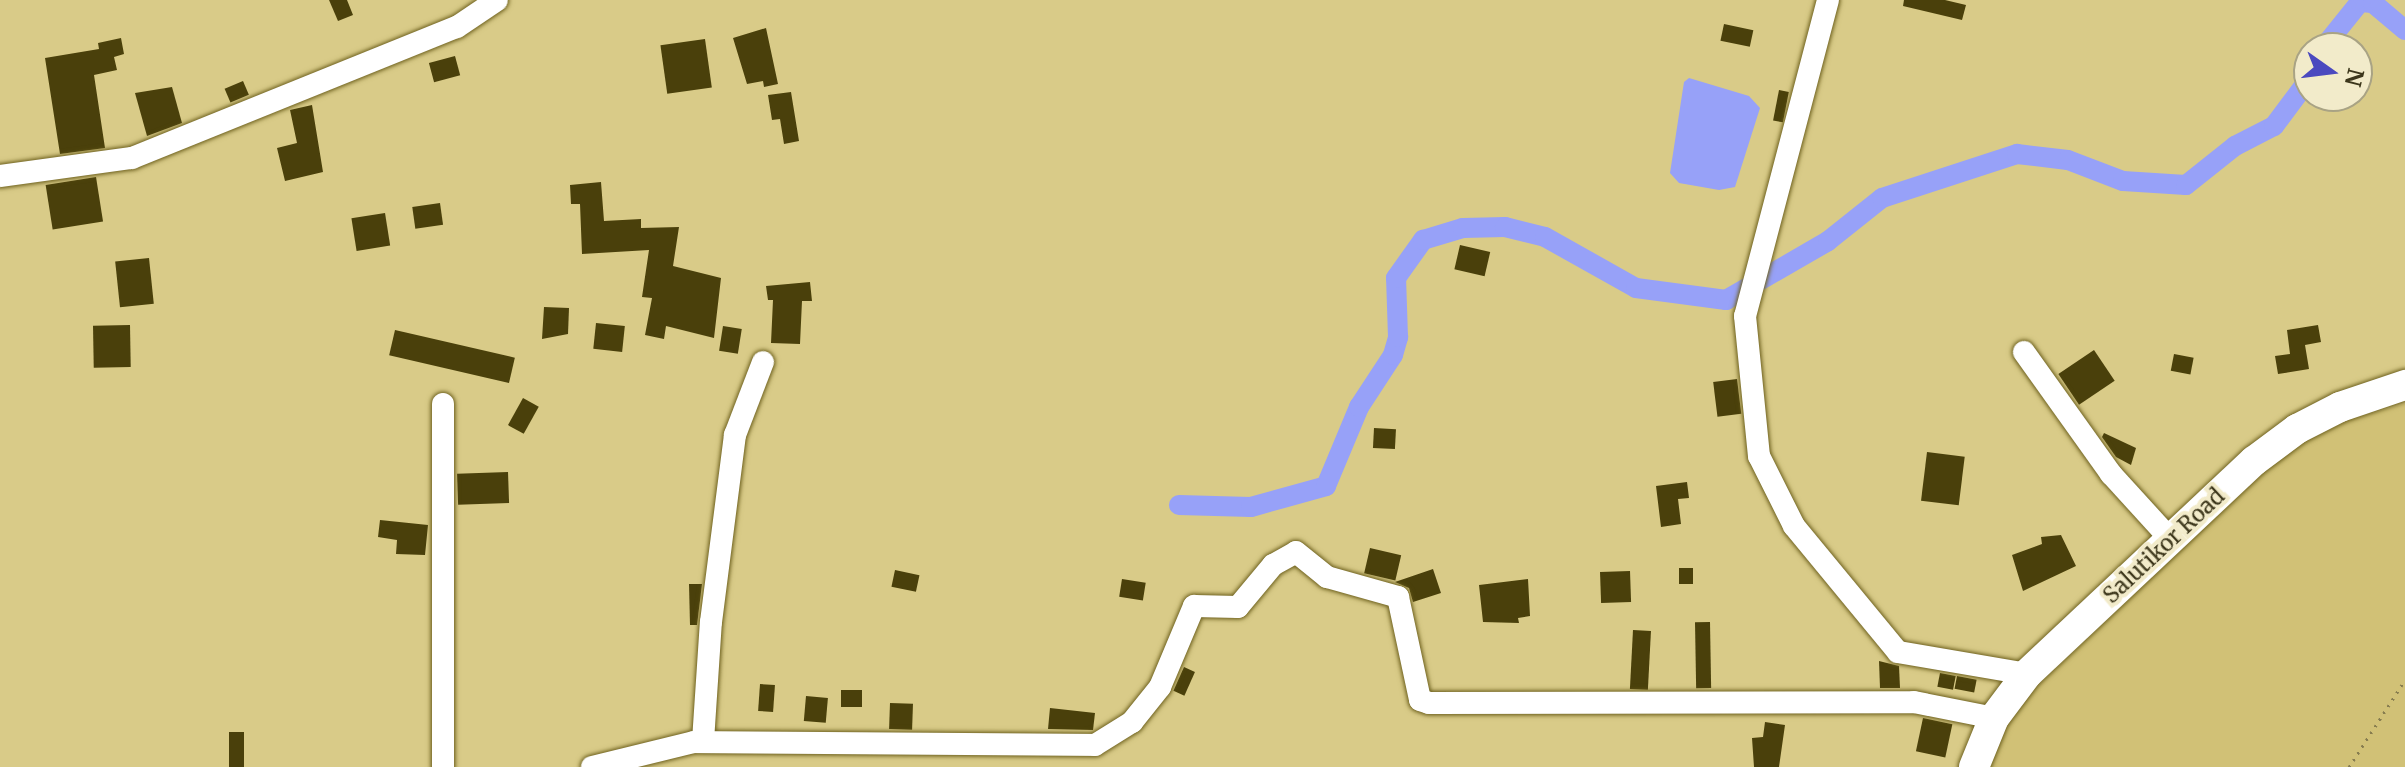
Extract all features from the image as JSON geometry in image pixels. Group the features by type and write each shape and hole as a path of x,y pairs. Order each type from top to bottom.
{"main road":[{"name":"Salutikor Road","path":"1974,767 1994,718 2027,674 2254,461 2297,429 2340,407 2405,385"}],"street":[{"path":"0,176 132,158 457,27 497,0"},
{"path":"1828,0 1745,316 1759,456 1794,526 1862,613 1898,652 2027,674"},
{"path":"2024,352 2111,474 2171,540"},
{"path":"703,741 711,622 735,435 763,362"},
{"path":"443,404 443,767"},
{"path":"592,767 703,741 1095,745 1132,722 1160,687 1194,606 1238,607 1273,565 1296,552 1327,577 1398,597 1420,700 1429,703 1914,702 1994,718"}],"path":[{"path":"2349,767 2405,680"}],"shaded area":[{"path":"2405,404 2405,767 1981,767 1999,723 2284,453 2340,422"}],"water":[{"path":"1689,78 1749,96 1760,108 1735,187 1719,190 1679,183 1670,173 1684,82"}],"building":[{"path":"329,0 347,0 353,15 338,21"},
{"path":"1904,0 1945,0 1966,5 1962,20 1903,6"},
{"path":"1724,24 1753,30 1750,47 1720,41"},
{"path":"766,28 778,84 764,87 763,81 747,84 733,38"},
{"path":"121,38 124,54 114,57 117,70 94,75 105,148 60,154 45,58 99,49 98,43"},
{"path":"705,39 712,88 667,94 660,45"},
{"path":"455,56 460,75 434,82 429,63"},
{"path":"243,81 249,95 230,103 225,89"},
{"path":"172,87 182,123 147,136 135,93"},
{"path":"1779,90 1789,92 1783,122 1773,120"},
{"path":"791,92 799,141 784,144 780,119 772,120 768,95"},
{"path":"312,105 323,172 285,181 277,148 297,143 290,110"},
{"path":"96,177 103,221 53,229 46,185"},
{"path":"601,182 604,221 641,219 641,228 679,227 673,266 721,278 714,338 666,326 664,339 645,335 652,298 642,297 649,250 582,254 580,204 571,204 570,185"},
{"path":"440,203 443,225 415,229 412,207"},
{"path":"385,213 390,246 357,251 351,218"},
{"path":"1460,245 1490,252 1485,276 1454,269"},
{"path":"149,258 154,304 120,307 115,262"},
{"path":"810,282 812,301 802,301 800,344 771,343 773,300 768,300 766,286"},
{"path":"544,307 569,308 568,334 542,339"},
{"path":"596,323 625,326 622,352 593,349"},
{"path":"130,325 131,367 94,368 93,326"},
{"path":"2318,325 2321,342 2305,345 2309,369 2278,374 2275,356 2290,354 2287,330"},
{"path":"723,326 742,329 738,354 719,351"},
{"path":"395,330 515,358 509,383 389,355"},
{"path":"2094,350 2115,381 2079,405 2058,374"},
{"path":"2174,354 2194,358 2190,375 2171,371"},
{"path":"1737,379 1741,414 1717,417 1713,382"},
{"path":"523,398 539,407 524,434 508,425"},
{"path":"1374,428 1396,429 1395,449 1373,448"},
{"path":"2104,433 2136,448 2131,465 2116,457 2102,437"},
{"path":"1927,452 1965,457 1959,505 1921,501"},
{"path":"508,472 509,503 458,505 457,474"},
{"path":"1687,482 1689,498 1678,499 1681,524 1661,527 1656,486"},
{"path":"380,520 428,525 425,555 396,554 397,540 378,537"},
{"path":"2061,535 2076,566 2023,591 2012,555 2042,544 2041,537"},
{"path":"1370,548 1401,555 1395,581 1364,573"},
{"path":"1679,568 1693,568 1693,584 1679,584"},
{"path":"1433,569 1441,593 1413,602 1409,588 1395,582"},
{"path":"895,570 919,575 916,592 891,587"},
{"path":"1630,571 1631,602 1601,603 1600,572"},
{"path":"1122,579 1146,583 1143,601 1119,597"},
{"path":"1528,579 1530,616 1518,618 1519,623 1483,622 1479,585"},
{"path":"689,584 702,584 697,625 690,625"},
{"path":"1695,622 1710,622 1711,688 1696,688"},
{"path":"1633,630 1651,631 1648,690 1630,689"},
{"path":"1879,661 1899,666 1900,688 1880,688"},
{"path":"1184,667 1195,672 1184,696 1173,691"},
{"path":"1940,673 1956,676 1953,690 1937,687"},
{"path":"1957,676 1977,680 1974,693 1955,689"},
{"path":"760,684 775,685 773,712 758,711"},
{"path":"841,690 862,690 862,707 841,707"},
{"path":"806,696 828,698 826,723 804,721"},
{"path":"890,703 913,704 912,730 889,729"},
{"path":"1050,708 1095,713 1093,730 1048,729"},
{"path":"1923,718 1952,724 1945,757 1916,751"},
{"path":"1765,722 1785,725 1779,767 1754,767 1752,738 1763,737"},
{"path":"229,732 244,732 244,767 229,767"}],"waterway":[{"path":"2336,32 2360,2 2373,3 2405,30"},
{"path":"1179,505 1251,507 1326,486 1359,407 1393,355 1398,337 1396,278 1423,240 1463,228 1505,227 1545,237 1636,288 1726,300 1828,241 1882,198 2017,154 2068,160 2123,181 2186,185 2235,146 2274,126 2293,100"}]}
